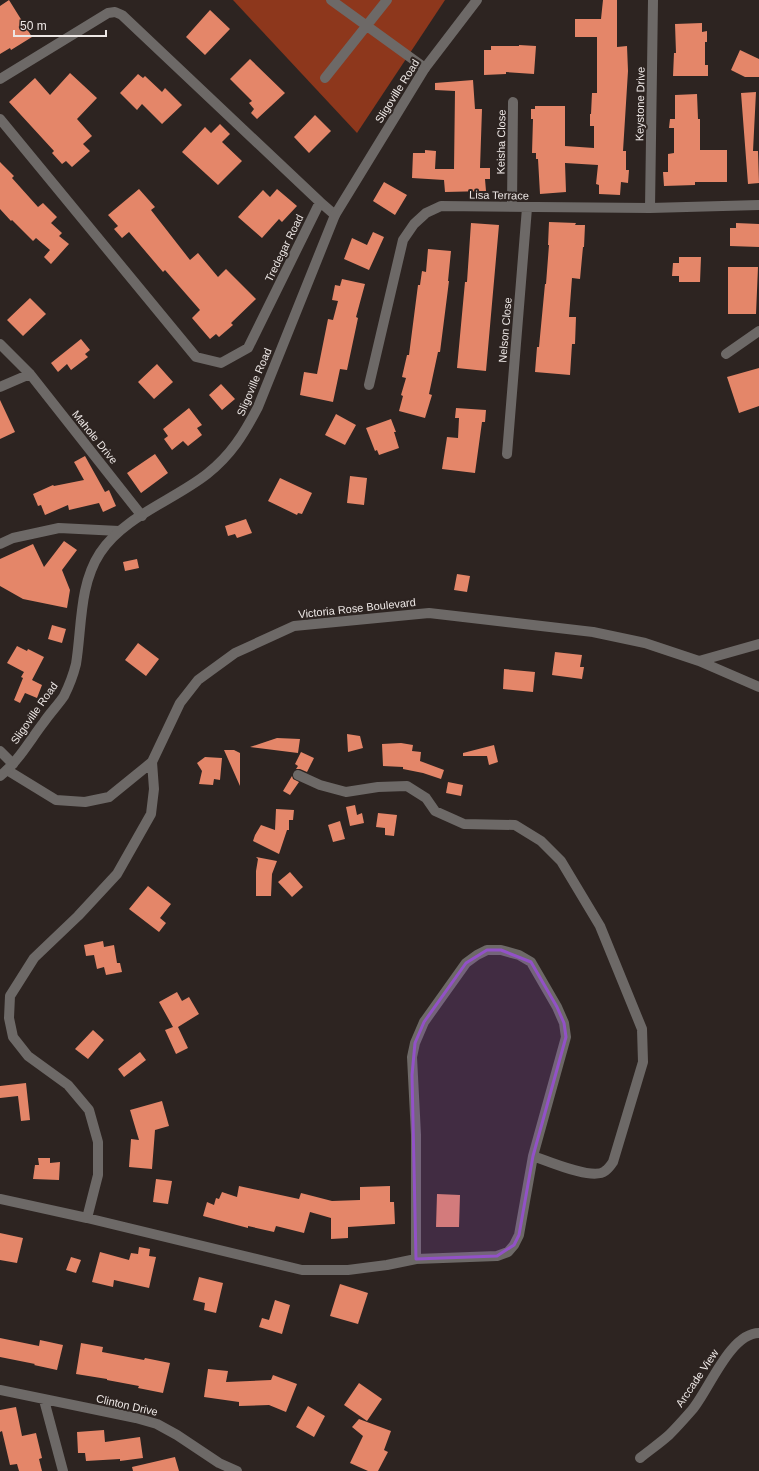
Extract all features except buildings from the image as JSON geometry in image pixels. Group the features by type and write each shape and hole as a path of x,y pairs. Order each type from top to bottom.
{"street":[{"path":"331,0 425,68"},
{"path":"324,78 386,0"},
{"name":"Sligoville Road","path":"7,770 64,695 76,666 85,590 91,570 101,552 119,531 206,474 226,458 244,434 258,407 335,215 425,68 477,0"},
{"name":"Keystone Drive","path":"650,208 653,0"},
{"path":"0,79 108,13 115,12 122,15 335,215"},
{"name":"Keisha Close","path":"512,206 513,102"},
{"name":"Tredegar Road","path":"0,119 196,357 221,363 248,348 320,202"},
{"name":"Lisa Terrace","path":"369,386 402,240 414,224 426,213 441,206 650,208 759,205"},
{"name":"Nelson Close","path":"507,454 527,208"},
{"path":"726,354 759,331"},
{"name":"Mahole Drive","path":"0,344 30,374 142,516"},
{"path":"0,387 30,374"},
{"path":"0,544 13,538 59,528 119,531"},
{"name":"Victoria Rose Boulevard","path":"0,751 7,770 56,800 85,802 109,797 152,762 180,703 198,680 235,653 294,626 429,613 593,632 645,643 699,661 759,687"},
{"path":"699,661 759,644"},
{"path":"87,1218 98,1175 98,1142 89,1110 68,1085 28,1056 13,1037 9,1018 10,996 34,958 78,916 117,874 151,814 154,788 152,762"},
{"path":"298,775 320,785 346,792 378,787 406,786 426,798 435,811 464,824 515,825 541,841 561,861 600,926 642,1029 643,1062 614,1162 605,1172 595,1175 584,1173 533,1156"},
{"path":"0,1200 87,1218 302,1270 348,1270 388,1265 416,1259 485,1258 508,1252 514,1245 519,1235 533,1156 566,1037 564,1023 557,1007 531,962 519,955 501,950 487,950 466,963 424,1022 414,1043 412,1075 416,1134 416,1259"},
{"name":"Arccade View","path":"640,1458 669,1435 694,1408 728,1353 742,1340 754,1333 759,1333"},
{"name":"Clinton Drive","path":"0,1390 136,1418 157,1424 177,1434 219,1464 237,1471"},
{"path":"44,1400 63,1471"}],"highlighted area":[{"path":"487,950 501,950 531,962 557,1007 564,1023 566,1037 533,1156 519,1235 514,1245 497,1256 416,1259 412,1075 415,1043 424,1022 466,963"}],"shaded area":[{"path":"233,0 445,0 357,133"}]}
